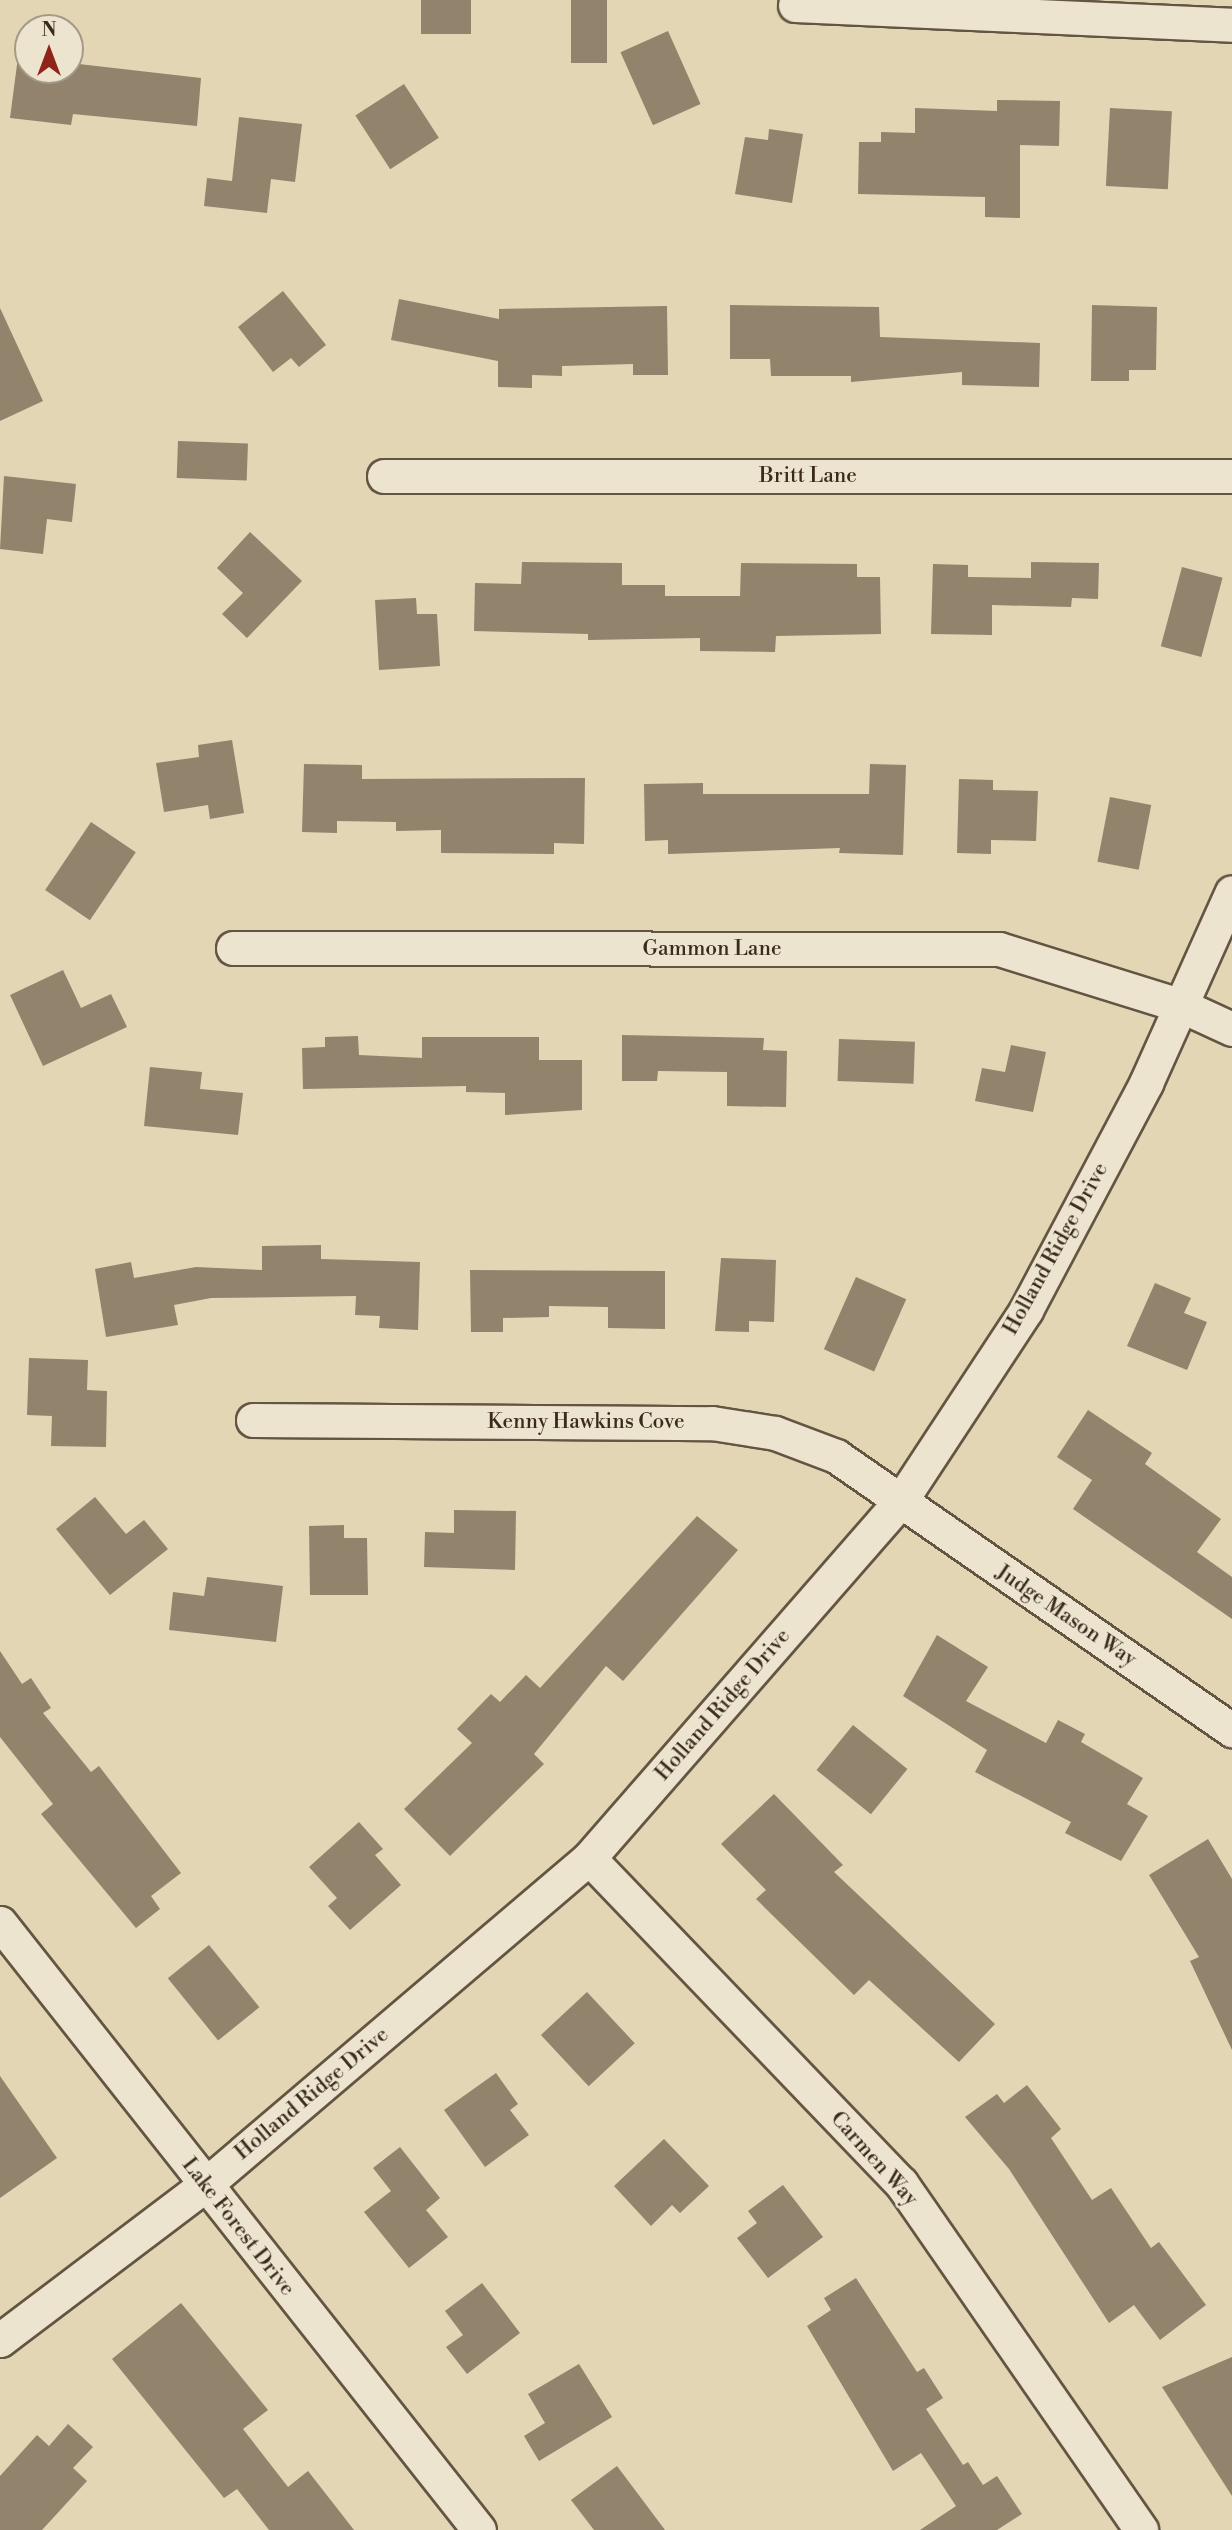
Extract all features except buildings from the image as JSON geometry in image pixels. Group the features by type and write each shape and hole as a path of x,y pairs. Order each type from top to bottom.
{"street":[{"path":"795,5 1232,25"},
{"name":"Britt Lane","path":"384,476 1232,476"},
{"name":"Holland Ridge Drive","path":"0,2340 205,2185 589,1858 900,1502 1026,1310 1182,1006 1232,892"},
{"name":"Gammon Lane","path":"233,948 999,949 1182,1006 1232,1029"},
{"name":"Kenny Hawkins Cove","path":"253,1420 712,1423 775,1433 835,1456 900,1502"},
{"name":"Judge Mason Way","path":"900,1502 1232,1730"},
{"name":"Carmen Way","path":"589,1858 901,2183 1140,2530"},
{"name":"Lake Forest Drive","path":"0,1923 479,2530"}]}
